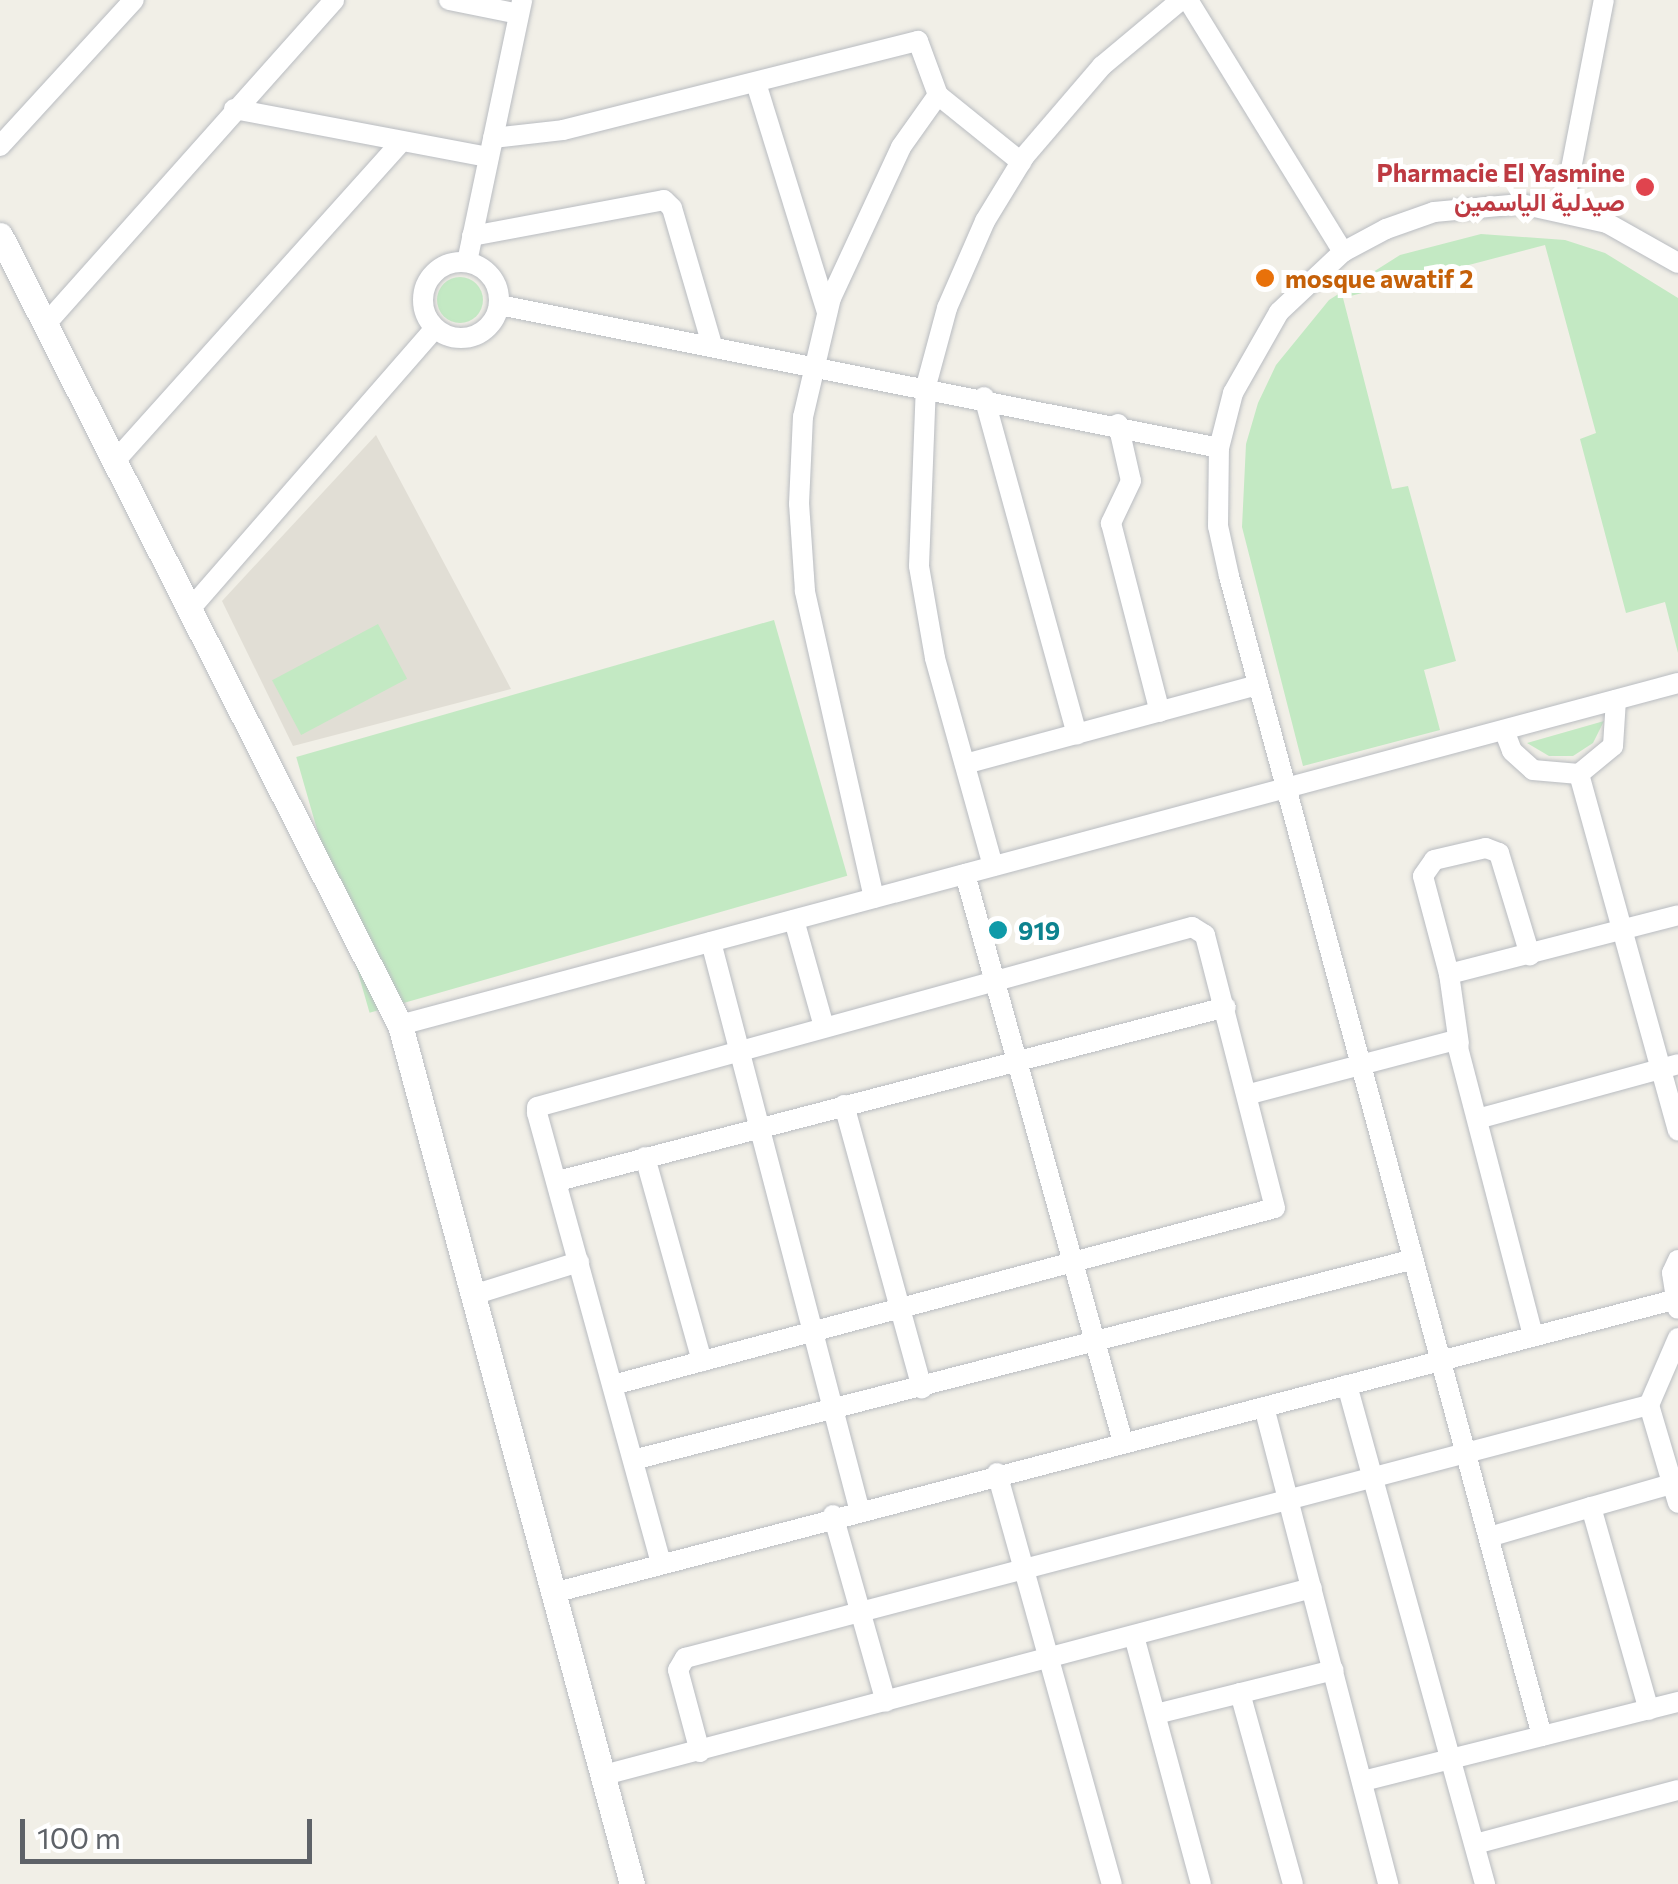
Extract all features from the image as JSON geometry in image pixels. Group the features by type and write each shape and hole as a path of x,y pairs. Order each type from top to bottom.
{"street":[{"path":"0,146 134,0"},
{"path":"44,326 334,0"},
{"path":"448,0 521,7 467,262"},
{"path":"993,866 935,658 919,566 926,386 947,308 985,221 1021,162 1102,66 1184,0 1343,252"},
{"path":"1563,210 1604,0"},
{"path":"234,110 400,142 491,148 918,41 938,95 1021,162"},
{"path":"756,83 827,312"},
{"path":"874,898 805,591 798,504 803,417 827,312 901,148 938,95"},
{"path":"114,461 400,142"},
{"path":"472,236 646,198 664,200 672,208 712,345"},
{"path":"1542,1736 1218,526 1219,448 1233,393 1254,348 1279,312 1343,252 1434,212 1507,204 1563,210 1607,223 1678,263"},
{"path":"0,235 400,1025 557,1592 632,1884"},
{"path":"467,262 495,282 499,305 489,326 469,337 436,328 423,308 426,284 443,266 467,262"},
{"path":"499,305 984,397 1219,448"},
{"path":"192,608 436,328"},
{"path":"984,397 1077,734"},
{"path":"1118,424 1131,482 1111,523 1160,712"},
{"path":"400,1025 1678,684"},
{"path":"966,764 1258,685"},
{"path":"1504,730 1512,751 1533,770 1579,774 1613,746 1616,700"},
{"path":"1579,774 1623,932 1670,1066 1678,1131"},
{"path":"1530,954 1506,864 1486,848 1434,860 1423,876 1450,974 1459,1044 1481,1118 1533,1336"},
{"path":"964,874 1123,1442"},
{"path":"1450,974 1678,915"},
{"path":"794,920 824,1027"},
{"path":"613,1386 1275,1208 1250,1094 1205,935 1192,927 541,1102 536,1112 661,1564"},
{"path":"711,942 859,1508"},
{"path":"558,1181 1226,1007"},
{"path":"1250,1094 1450,1040 1459,1044"},
{"path":"1481,1118 1670,1066"},
{"path":"844,1106 922,1388"},
{"path":"645,1157 702,1361"},
{"path":"633,1460 1414,1259"},
{"path":"557,1592 859,1508 1533,1336 1676,1305 1678,1260"},
{"path":"476,1294 580,1262"},
{"path":"1488,1537 1592,1507 1675,1493 1649,1405 1678,1338"},
{"path":"1347,1385 1485,1884"},
{"path":"700,1752 678,1670 686,1658 1649,1405"},
{"path":"1264,1407 1388,1884"},
{"path":"997,1473 1052,1658 1112,1884"},
{"path":"1592,1507 1649,1710"},
{"path":"833,1515 886,1702"},
{"path":"604,1775 1312,1588"},
{"path":"1134,1636 1201,1884"},
{"path":"1156,1714 1334,1670"},
{"path":"1240,1693 1293,1884"},
{"path":"1363,1781 1678,1702"},
{"path":"1475,1844 1678,1790"}],"shaded area":[{"path":"376,435 511,689 293,746 222,601"}],"green space":[{"path":"1481,234 1565,240 1605,253 1678,298 1678,653 1665,602 1626,613 1580,439 1596,433 1545,245 1343,298 1392,489 1408,486 1456,661 1424,670 1440,730 1303,766 1242,527 1246,444 1258,403 1276,365 1329,300 1400,255"},
{"path":"460,277 476,284 483,300 476,316 460,323 444,316 437,300 444,284"},
{"path":"774,620 847,876 370,1013 296,757"},
{"path":"378,624 407,679 301,735 272,680"},
{"path":"1604,721 1593,743 1573,756 1549,756 1527,743"}],"place":[{"name":"Pharmacie El Yasmine صيدلية الياسمين","path":"1645,187"},
{"name":"mosque awatif 2","path":"1265,278"},
{"name":"919","path":"998,930"}]}
